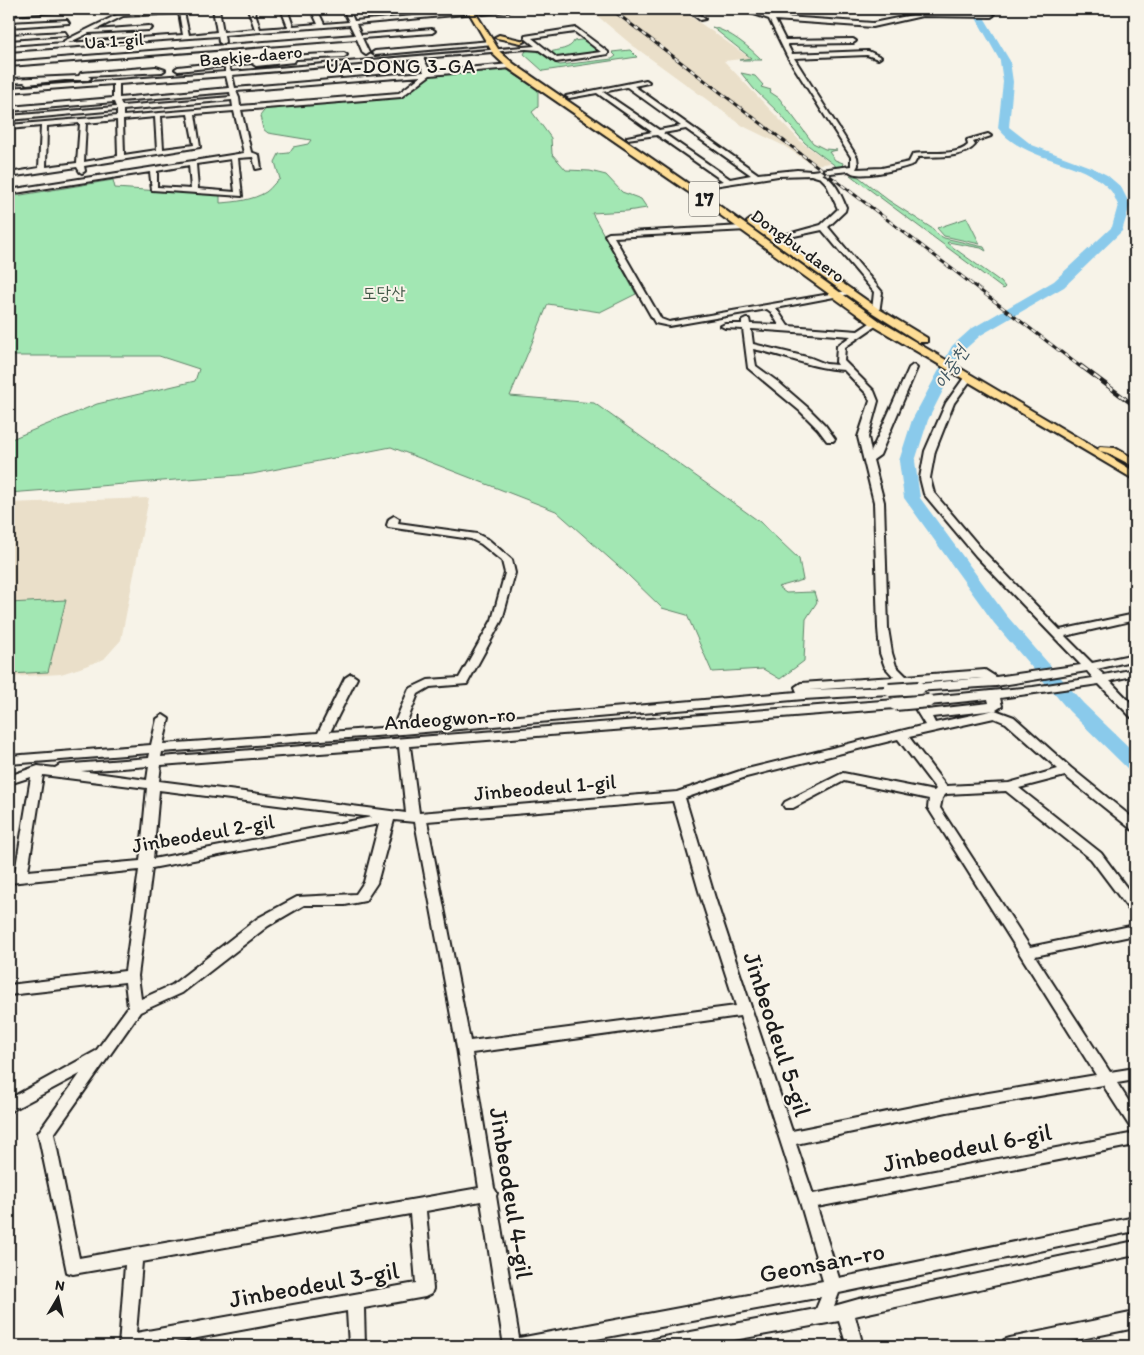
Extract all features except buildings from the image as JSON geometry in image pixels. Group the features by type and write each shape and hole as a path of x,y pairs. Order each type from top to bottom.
{"main road":[{"path":"482,10 488,20"},
{"name":"Dongbu-daero","path":"472,11 497,43 511,66 744,228 834,294 876,323 965,372 1101,452 1135,469"},
{"path":"497,43 521,41"},
{"name":"Dongbu-daero","path":"497,43 523,65 876,311 922,340 965,372"},
{"path":"1135,464 1112,450 1101,452 1100,460 1135,483"},
{"name":"Dongbu-daero","path":"1101,452 1135,476"}],"street":[{"path":"65,34 69,9"},
{"path":"9,13 76,9"},
{"path":"9,70 133,9"},
{"path":"120,16 204,9"},
{"path":"216,9 222,48 236,98 248,154"},
{"path":"252,9 258,31"},
{"path":"415,9 420,17"},
{"path":"446,9 450,15"},
{"path":"482,10 518,9"},
{"path":"688,9 702,19"},
{"path":"742,9 771,18 882,25 910,16 989,15"},
{"path":"315,10 322,26"},
{"path":"346,10 366,53"},
{"path":"181,11 186,36"},
{"path":"86,32 186,36 322,26 388,17 450,15 472,11"},
{"path":"285,12 291,28"},
{"path":"148,13 149,34"},
{"name":"Ua 1-gil","path":"9,64 429,31 420,17"},
{"path":"771,18 790,56 816,94 854,157 855,165 853,169 842,175 822,176 804,174"},
{"path":"9,25 67,22"},
{"path":"521,41 538,32 578,28 612,55 568,63 559,62 541,48 531,37"},
{"path":"9,38 65,34 79,36"},
{"path":"71,39 149,34"},
{"path":"9,49 114,41 149,34"},
{"path":"114,41 119,72"},
{"path":"846,41 855,54"},
{"path":"783,42 853,41"},
{"path":"817,42 826,55"},
{"path":"279,70 477,54 497,43"},
{"path":"357,54 497,43 541,48"},
{"name":"Baekje-daero","path":"73,87 97,83 279,70 476,52 497,43"},
{"path":"470,45 480,48 476,52"},
{"path":"790,56 868,53 878,56"},
{"name":"Baekje-daero","path":"65,78 119,72 345,55"},
{"path":"434,58 442,55"},
{"name":"Baekje-daero","path":"442,55 454,56"},
{"path":"421,59 428,73"},
{"path":"363,63 372,61"},
{"name":"Baekje-daero","path":"372,61 383,62"},
{"path":"9,109 511,66"},
{"path":"333,67 347,99"},
{"name":"Baekje-daero","path":"9,82 87,78 162,70"},
{"path":"9,127 401,95 428,73"},
{"name":"Baekje-daero","path":"9,92 190,76"},
{"path":"372,78 379,97"},
{"path":"569,96 646,82"},
{"path":"116,84 116,100 120,108 121,158"},
{"path":"628,85 756,176"},
{"path":"598,91 729,182"},
{"path":"9,118 236,98"},
{"path":"191,111 198,146 210,160"},
{"path":"158,114 160,152"},
{"path":"83,121 80,164 85,179"},
{"path":"44,124 43,170 52,185"},
{"path":"629,138 686,127"},
{"path":"690,190 756,176 853,169 873,172 894,170 912,164 915,155 953,153 968,150 972,145 969,141 988,136"},
{"path":"21,190 11,175 198,146"},
{"path":"172,150 179,164"},
{"path":"9,192 248,154 256,156 258,168"},
{"path":"140,155 151,169 154,189 239,194 234,156"},
{"path":"111,159 118,174"},
{"path":"192,162 195,191"},
{"path":"785,236 824,227 842,210 837,192 822,176"},
{"path":"824,227 878,292 876,311"},
{"path":"744,228 609,235 658,321 670,324 850,292"},
{"path":"767,306 774,310 785,328"},
{"path":"876,323 841,346 840,362 872,393 874,400 863,437 879,502 883,628 886,653 891,667 903,680 932,727"},
{"path":"725,326 746,324 860,334"},
{"path":"746,324 751,366 753,369 797,402 810,417 826,430 830,439"},
{"path":"749,346 808,360 819,366 846,368"},
{"path":"868,460 875,455 913,368"},
{"path":"965,372 930,451 925,478 929,494 980,554 1091,667 1096,681 1135,714"},
{"path":"394,519 392,525 473,536 485,542 507,560 510,573 497,620 463,681 428,684 413,692 398,730"},
{"path":"1059,634 1135,617"},
{"path":"1091,667 1135,657"},
{"name":"Andeogwon-ro","path":"9,772 322,736 804,695 1000,681 1091,667"},
{"path":"1096,681 1135,672"},
{"path":"804,695 801,687 985,674 1000,681"},
{"path":"322,736 350,678"},
{"name":"Andeogwon-ro","path":"9,760 156,755 404,742 1013,694 1096,681"},
{"path":"923,714 996,706 993,695"},
{"name":"Jinbeodeul 1-gil","path":"9,780 38,770 412,817 678,796 743,774 932,727 995,714 1010,720 1067,771 1135,826"},
{"path":"135,1008 131,976 146,865 156,755 163,719"},
{"path":"901,735 939,793"},
{"name":"Jinbeodeul 4-gil","path":"404,742 412,817 464,1048 489,1193 512,1346"},
{"path":"15,878 38,770"},
{"path":"789,805 843,777 939,793 1009,787 1067,771"},
{"path":"1009,787 1096,856 1135,908"},
{"path":"939,793 934,808 1028,952 1135,1123"},
{"name":"Jinbeodeul 5-gil","path":"678,796 808,1202 833,1287"},
{"name":"Jinbeodeul 2-gil","path":"15,878 146,865 388,818 412,817"},
{"path":"388,818 370,884 360,898 302,900 263,922 177,989 135,1008 101,1054 46,1133 73,1266 489,1193"},
{"path":"1028,952 1135,930"},
{"path":"9,990 131,976"},
{"path":"464,1048 745,1010"},
{"path":"9,1106 101,1054"},
{"name":"Jinbeodeul 6-gil","path":"787,1139 947,1106 1135,1074"},
{"name":"Jinbeodeul 6-gil","path":"808,1202 1135,1139"},
{"name":"Jinbeodeul 3-gil","path":"134,1256 127,1345 425,1289 417,1205"},
{"name":"Geonsan-ro","path":"518,1346 833,1287 1135,1224"},
{"path":"658,1346 845,1312 859,1307 1135,1248"},
{"path":"822,1316 833,1287"},
{"path":"355,1302 357,1346"},
{"path":"845,1312 855,1346"},
{"path":"1010,1346 1135,1320"}],"shaded area":[{"path":"589,9 680,9 750,58 724,61 801,142 831,163 813,165 784,146 743,126 632,45"},
{"path":"149,498 121,640 104,659 80,668 61,674 9,677 9,503"}],"green space":[{"path":"712,27 732,36 762,60 739,60 751,58"},
{"path":"587,39 601,52 556,58 549,52 567,47 574,41"},
{"path":"527,49 537,50 551,61 560,65 612,59 616,56 612,52 630,50 637,57 543,71 524,54"},
{"name":"도당산","path":"506,69 538,90 538,107 532,112 551,138 552,154 566,170 590,171 606,175 622,192 641,199 647,208 592,213 636,294 600,312 548,304 510,396 594,403 760,522 799,559 803,580 778,587 786,593 814,592 817,602 806,619 804,661 780,679 763,669 712,672 687,615 662,608 626,573 556,511 391,447 252,474 9,493 9,440 97,404 195,381 199,369 159,356 9,356 9,197 113,180 115,188 220,195 220,203 250,199 266,192 280,179 275,162 279,154 289,153 293,147 308,144 311,140 268,133 263,129 260,116 267,107 379,100 403,96 434,74"},
{"path":"741,73 755,76 763,85 761,87 771,90 770,92 779,98 813,143 825,149 837,150 829,152 835,160 843,163 842,166 837,167 805,143"},
{"path":"850,175 859,177 888,200 944,238 984,247 986,251 981,248 947,243 1001,282 1005,287 1003,289"},
{"path":"967,218 980,244 944,236 937,228"},
{"path":"66,600 48,672 9,674 9,603"}],"waterway":[{"name":"아중천","path":"975,9 1005,61 1008,82 1003,128 1028,147 1074,164 1102,178 1116,190 1124,205 1118,228 1059,284 976,332 957,349 920,420 907,461 912,498 1000,619 1076,707 1135,764"}],"railway":[{"path":"611,9 1082,368"},
{"path":"1081,366 1135,406"}],"district":[{"name":"UA-DONG 3-GA","path":"401,66"}]}
